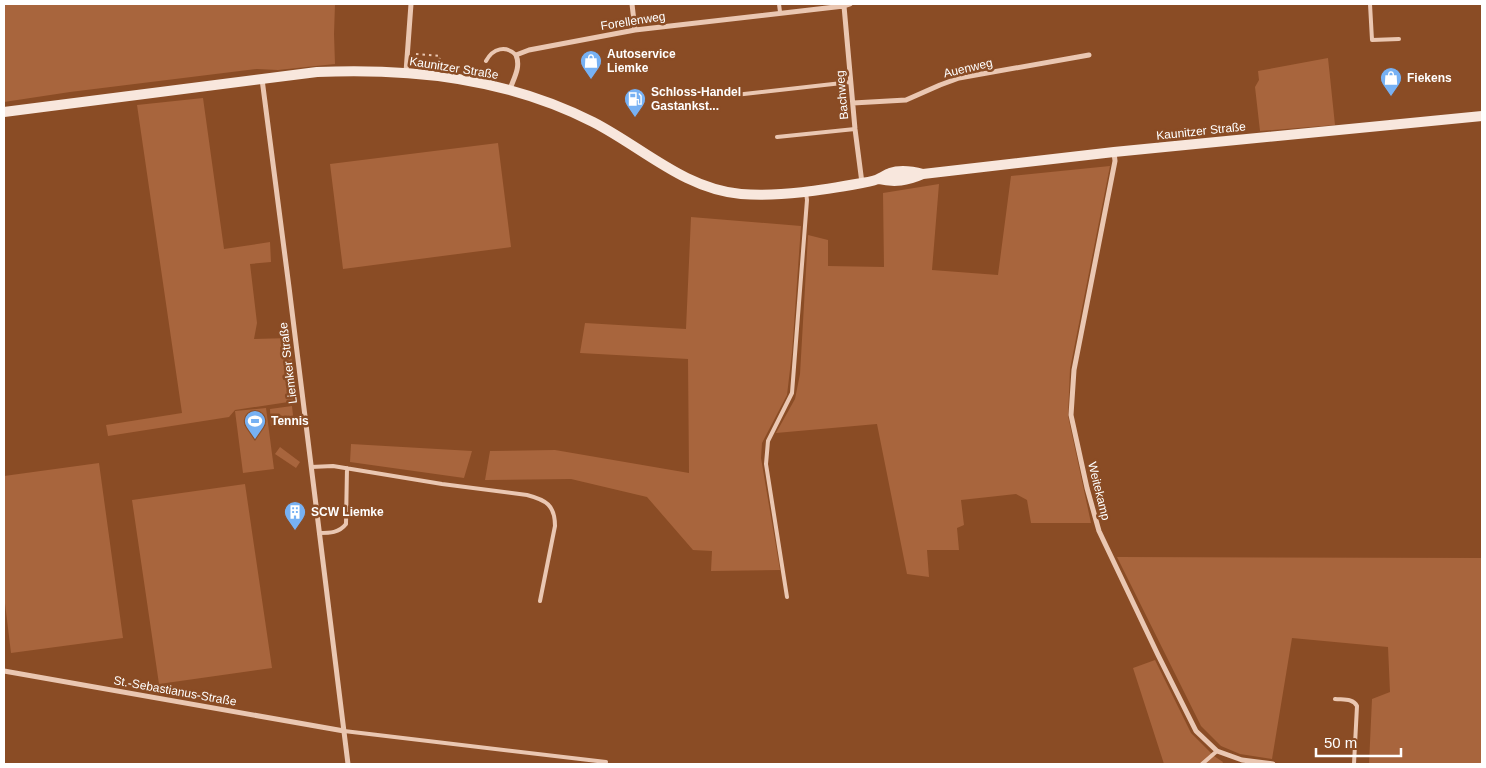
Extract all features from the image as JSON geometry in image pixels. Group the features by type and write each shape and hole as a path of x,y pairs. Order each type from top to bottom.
{"street":[{"path":"406,72 411,4"},
{"path":"632,4 635,30"},
{"name":"Forellenweg","path":"516,55 529,50 635,30 847,5"},
{"name":"Bachweg","path":"847,5 851,82 862,183"},
{"path":"510,89 519,66 516,55"},
{"name":"Auenweg","path":"853,103 906,100 945,82 959,78 1089,55"},
{"name":"Kaunitzer Straße","path":"4,112 317,72 356,70 406,72 463,79 510,89 554,104 594,122 677,173 703,185 740,194 772,195 862,183 878,179 891,182 911,179 923,174 1114,152 1482,116"},
{"name":"Liemker Straße","path":"262,79 348,764"},
{"name":"Weitekamp","path":"1114,152 1115,161 1074,370 1071,415 1087,488 1099,531 1196,731 1217,751 1242,760 1273,764"},
{"name":"St.-Sebastianus-Straße","path":"4,671 344,731"}],"lane":[{"path":"779,4 780,12"},
{"path":"1370,4 1372,40 1399,39"},
{"path":"486,61 498,49 509,50 516,55"},
{"path":"735,95 851,82"},
{"path":"777,137 855,129"},
{"path":"787,597 766,464 768,441 792,392 806,191"},
{"path":"311,467 347,468 442,484 527,495 546,502 552,508 555,515 555,526 540,601"},
{"path":"319,533 342,530 346,524 347,468"},
{"path":"1335,699 1351,701 1357,706 1354,764"},
{"path":"344,731 606,762"},
{"path":"1202,764 1217,751"}],"path":[{"path":"408,53 440,56"}],"shaded area":[{"path":"4,4 335,4 335,64 278,70 257,69 4,102"},
{"path":"1328,58 1335,125 1260,131 1255,87 1259,80 1258,71"},
{"path":"203,98 224,249 270,242 271,262 250,264 257,323 254,339 290,338 295,401 235,410 229,417 108,436 106,425 182,413 137,105"},
{"path":"498,143 511,247 343,269 330,164"},
{"path":"1110,166 1070,369 1068,416 1091,523 1031,523 1027,500 1016,494 961,500 964,525 957,528 959,550 927,550 929,577 907,574 877,424 776,433 795,399 800,374 808,235 828,240 828,266 884,267 883,193 939,184 932,270 998,275 1011,176"},
{"path":"691,217 801,226 792,353 787,395 762,443 761,458 780,570 711,571 712,551 693,550 647,497 571,479 485,480 490,451 555,450 689,473 688,359 580,353 585,323 686,329"},
{"path":"292,406 294,424 271,426 270,409"},
{"name":"Tennis","path":"266,408 274,469 243,473 235,411"},
{"path":"351,444 472,451 464,478 350,462"},
{"path":"280,447 300,462 296,468 275,454"},
{"path":"99,463 123,638 11,653 4,595 4,476"},
{"path":"245,484 272,668 159,684 132,500"},
{"path":"1117,557 1482,558 1482,764 1369,764 1372,699 1390,692 1388,647 1292,638 1272,759 1240,754 1221,746 1201,726"},
{"path":"1155,660 1191,733 1214,756 1223,762 1222,764 1164,764 1133,668"}],"place":[{"name":"Autoservice Liemke","path":"591,80"},
{"name":"Fiekens","path":"1391,97"},
{"name":"Schloss-Handel Gastankst...","path":"635,118"},
{"name":"Tennis","path":"255,440"},
{"name":"SCW Liemke","path":"295,531"}]}
